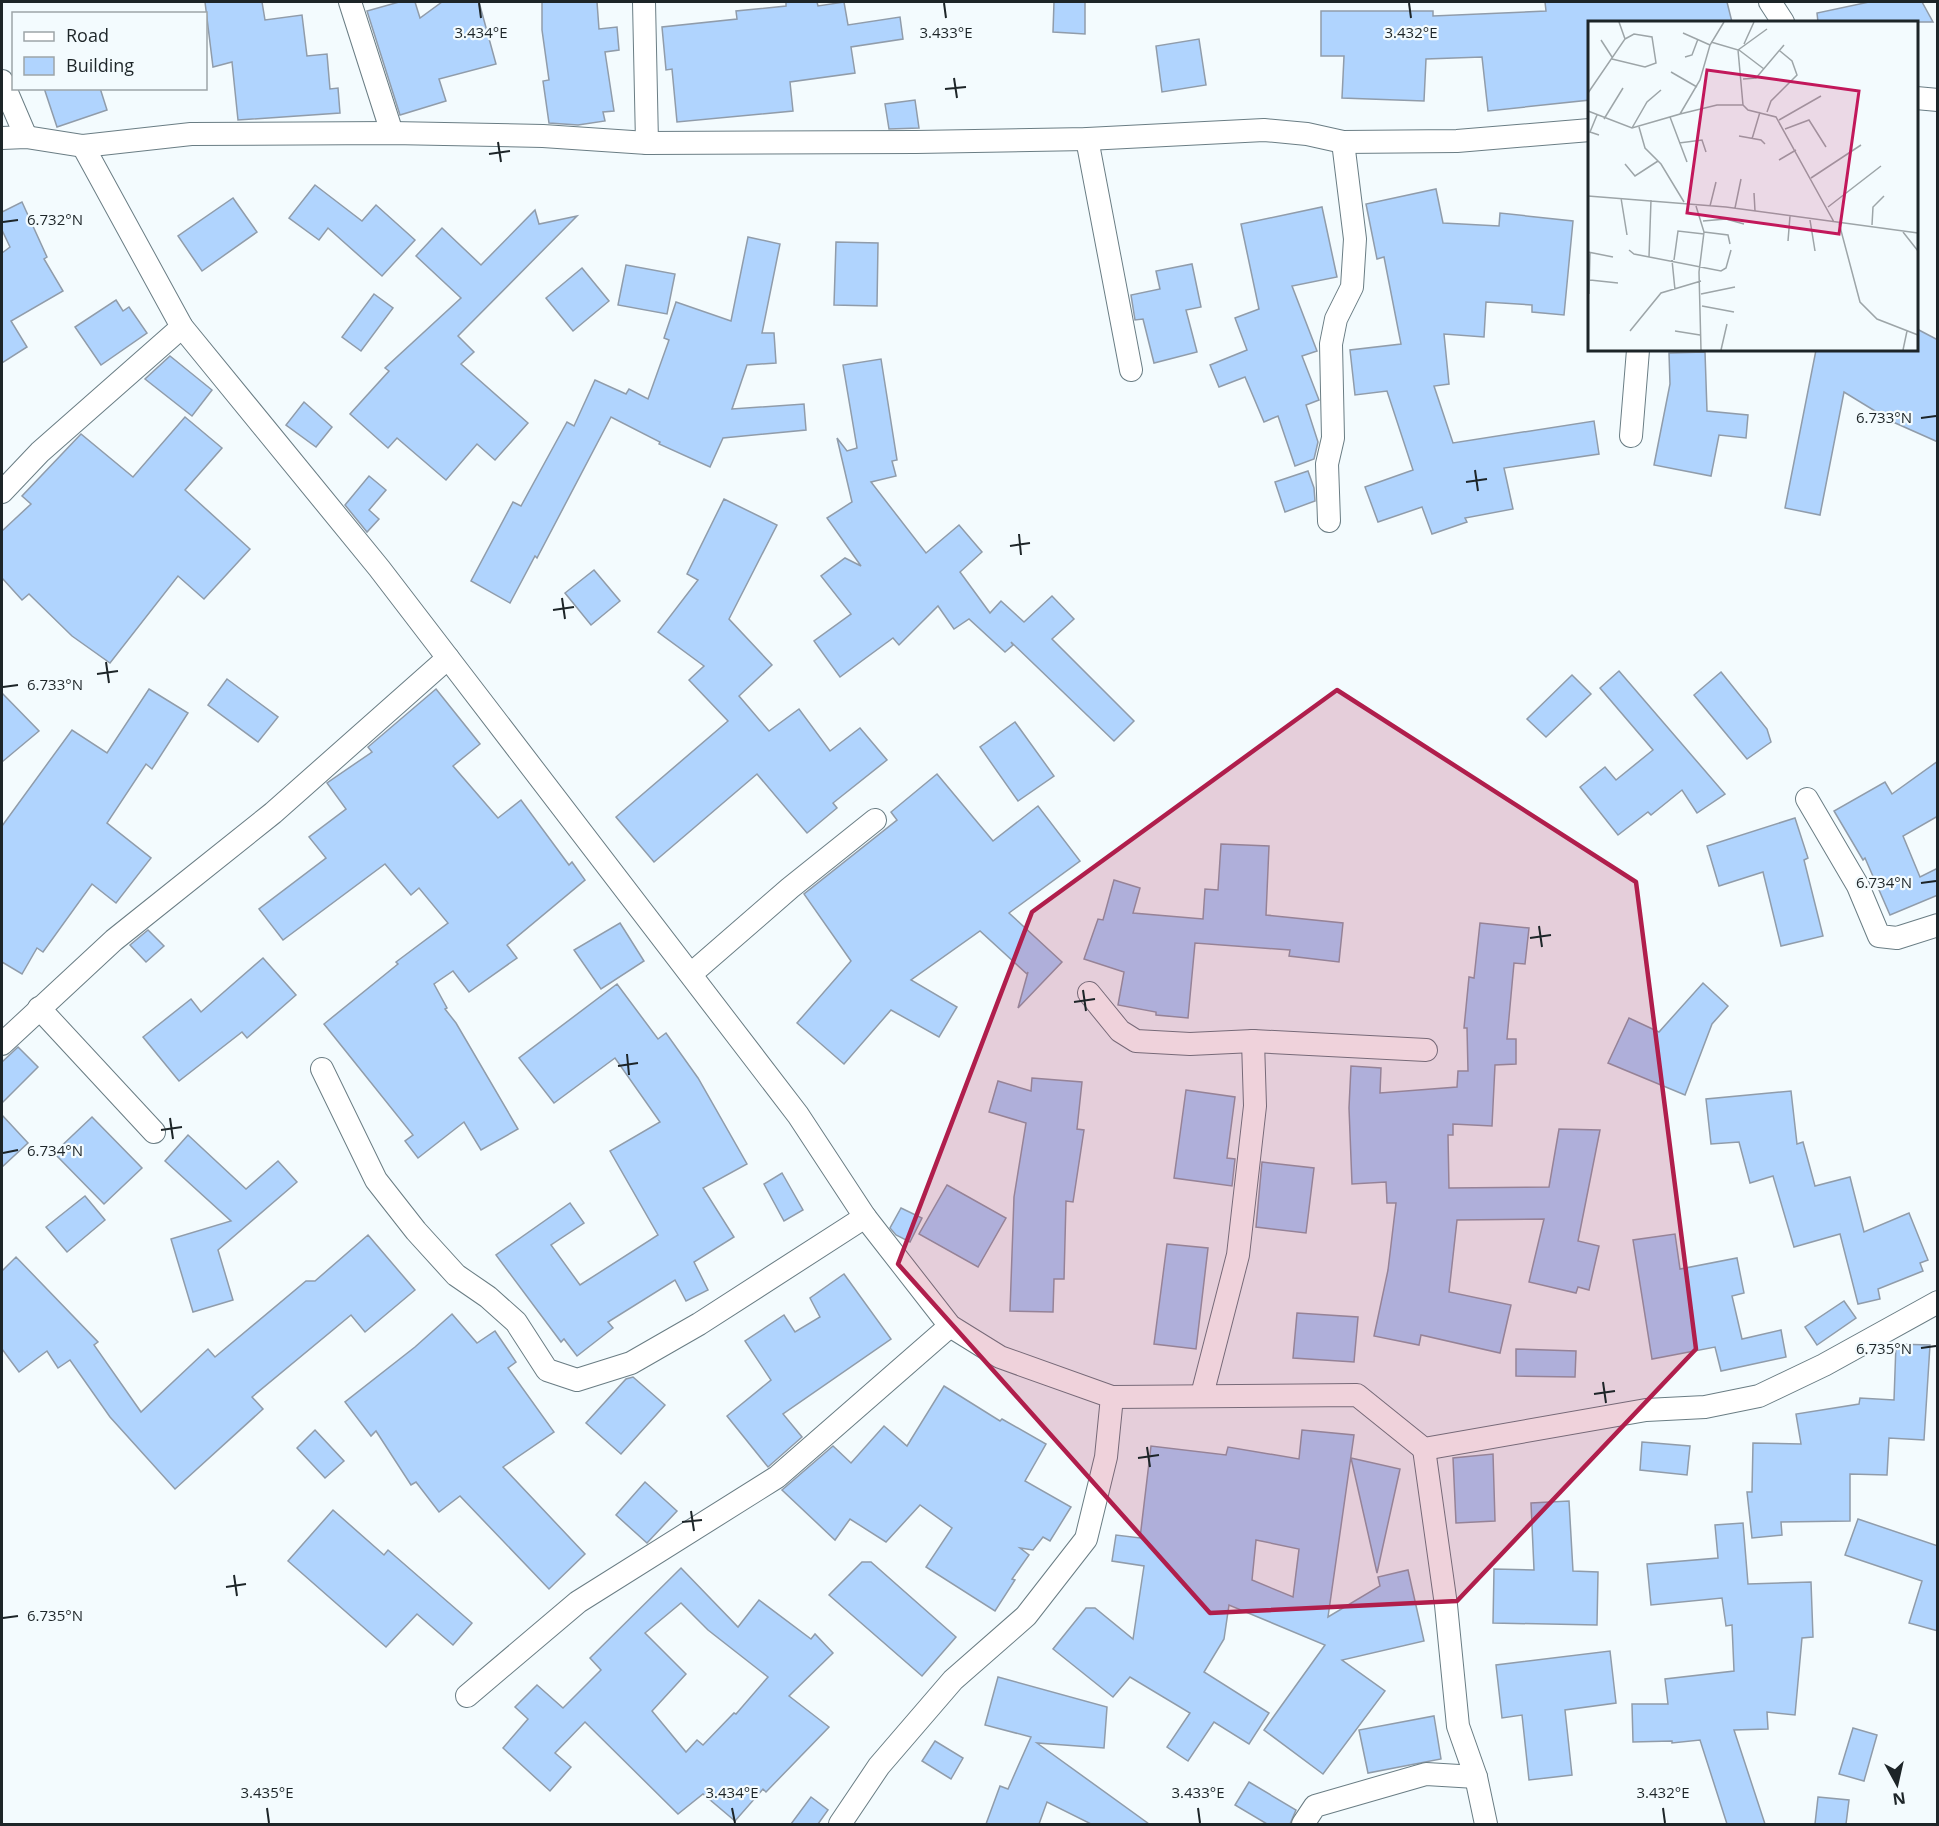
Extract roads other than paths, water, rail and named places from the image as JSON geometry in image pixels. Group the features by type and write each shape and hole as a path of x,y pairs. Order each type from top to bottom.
{"street":[{"path":"350,2 392,133"},
{"path":"644,2 647,142"},
{"path":"1770,2 1783,21"},
{"path":"2,81 26,137"},
{"path":"1918,98 1938,100"},
{"path":"2,138 26,137 82,146 191,134 392,133 543,136 647,142 1087,139 1264,130 1307,134 1343,142 1457,141 1588,130"},
{"path":"1087,139 1131,370"},
{"path":"1329,521 1327,464 1333,438 1331,344 1336,319 1352,287 1355,239 1343,142"},
{"path":"82,146 182,327 379,568 798,1115 865,1217 950,1326 1000,1357 1112,1397 1357,1395 1424,1449 1446,1605 1458,1726 1476,1777 1486,1824"},
{"path":"2,492 40,452 182,327"},
{"path":"1631,436 1638,351"},
{"path":"2,1044 114,940 273,813 448,658"},
{"path":"1807,799 1858,886 1879,936 1897,938 1938,925"},
{"path":"691,975 790,888 875,820"},
{"path":"1089,993 1119,1030 1136,1041 1190,1044 1253,1041 1426,1050"},
{"path":"39,1008 154,1132"},
{"path":"1202,1395 1238,1255 1255,1106 1253,1041"},
{"path":"322,1069 376,1180 416,1231 456,1275 488,1296 516,1322 547,1370 577,1380 631,1363 680,1335 865,1217"},
{"path":"1424,1449 1646,1410 1706,1407 1759,1396 1824,1365 1938,1302"},
{"path":"467,1696 578,1602 777,1477 950,1326"},
{"path":"840,1824 879,1767 953,1680 1026,1616 1086,1539 1106,1457 1112,1397"},
{"path":"1303,1824 1315,1806 1383,1785 1426,1774 1476,1777"}]}
